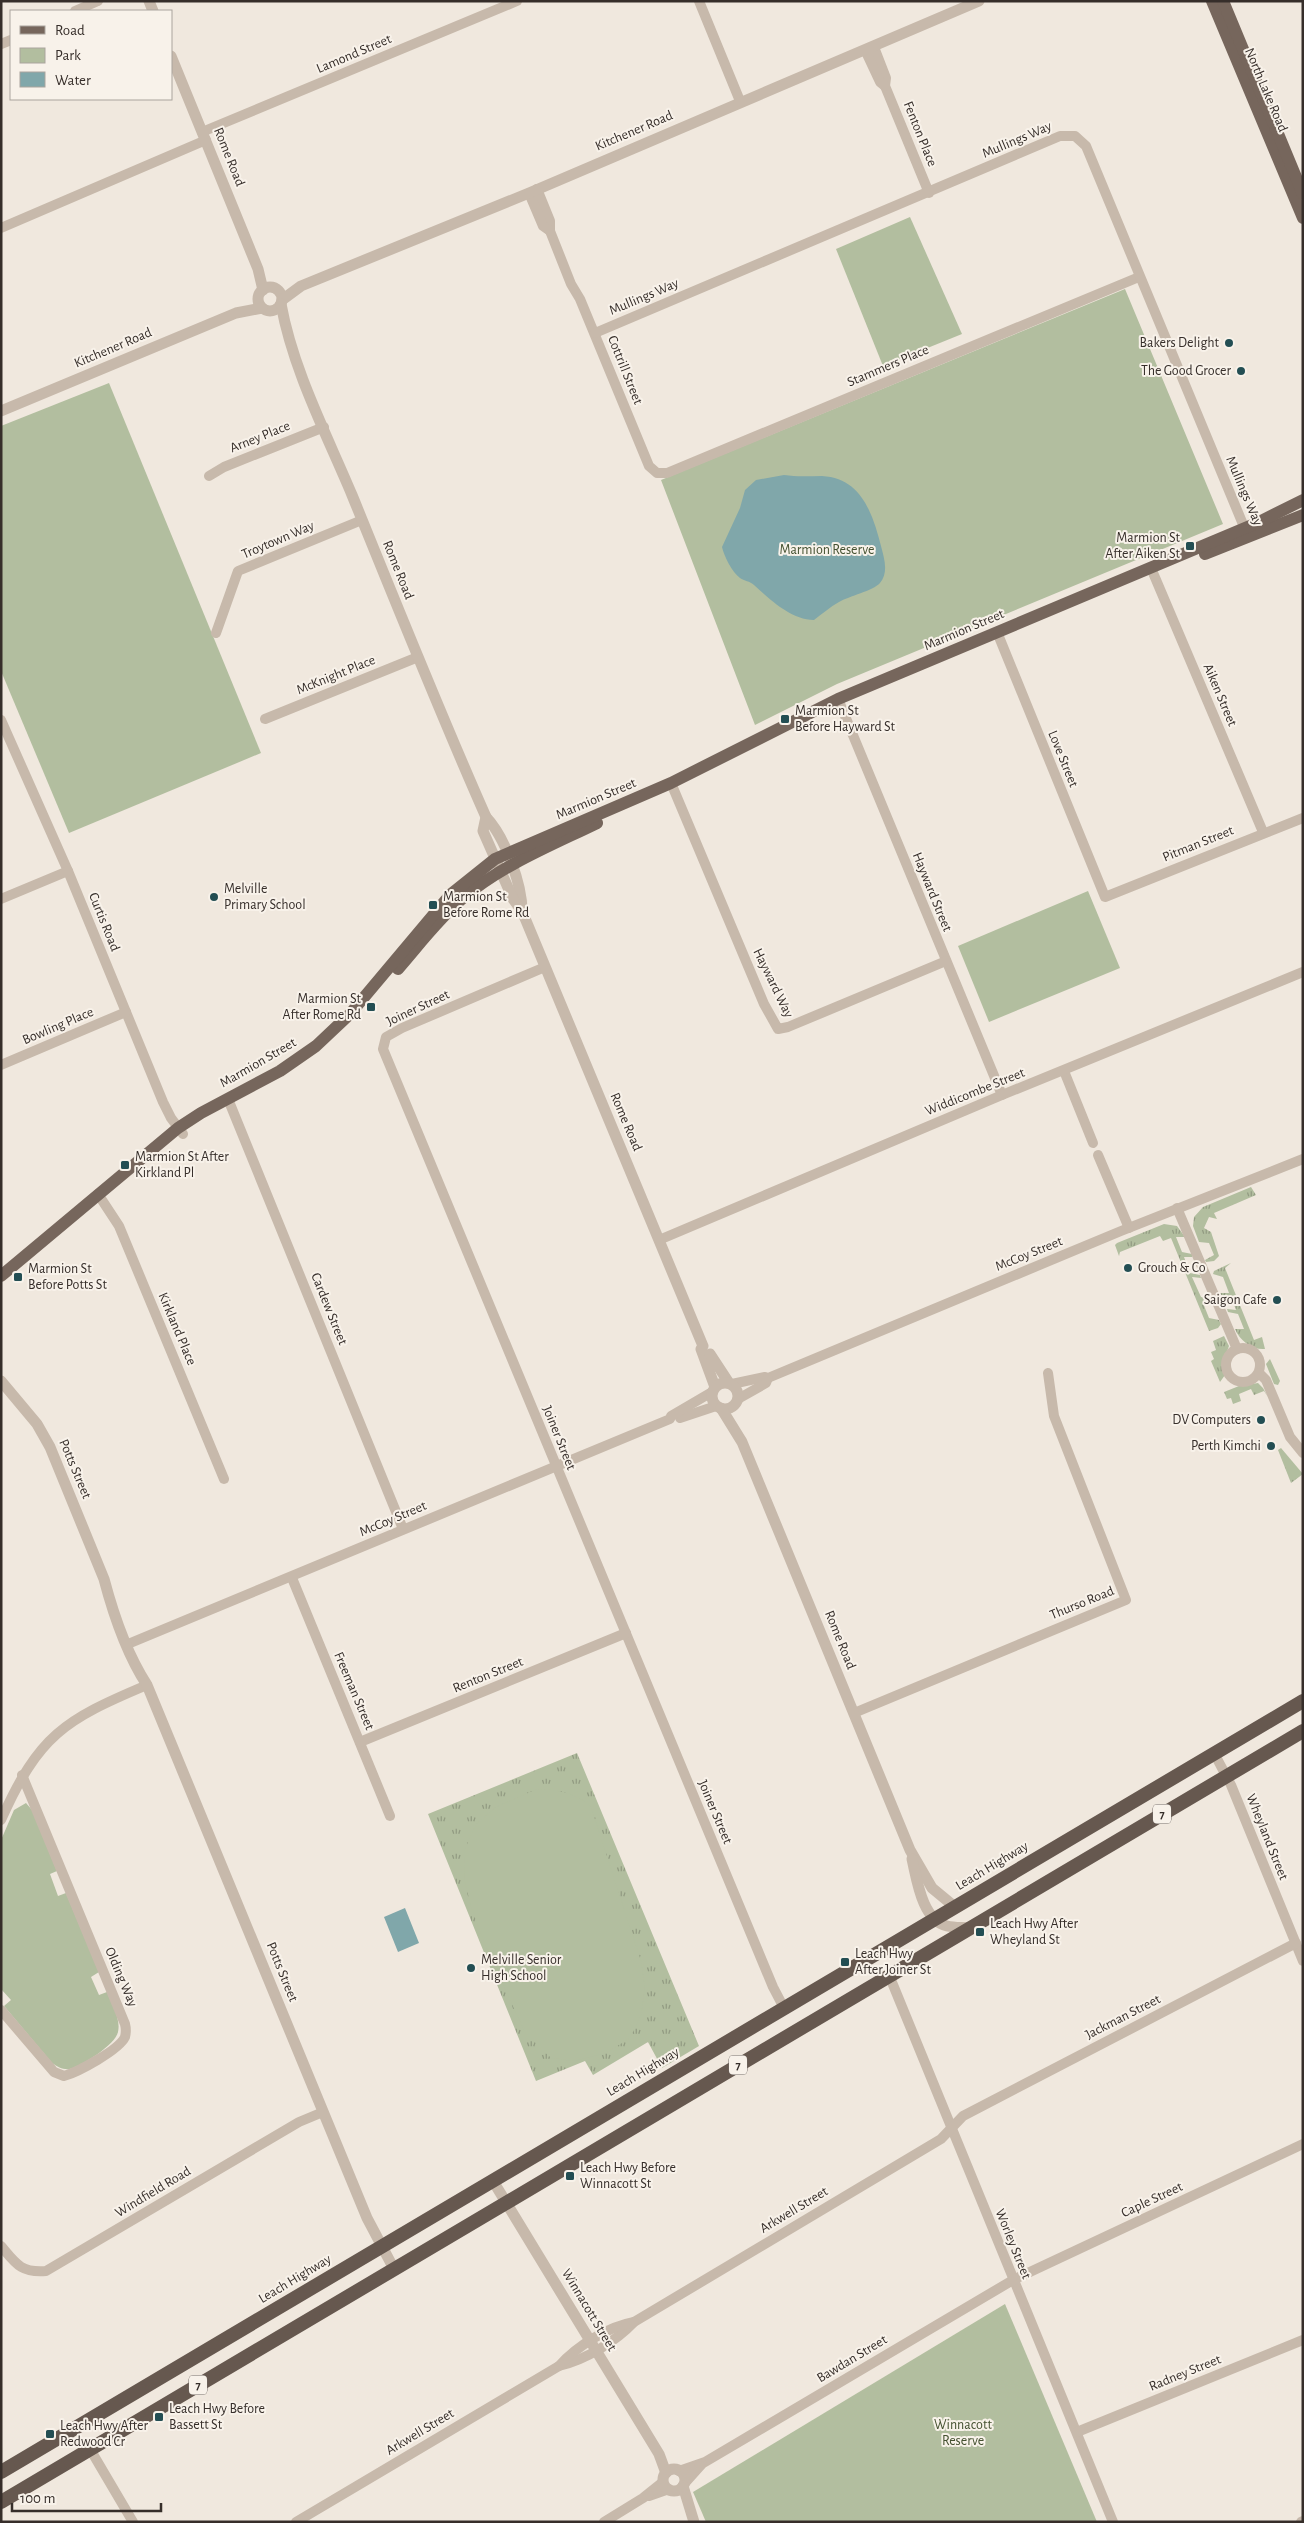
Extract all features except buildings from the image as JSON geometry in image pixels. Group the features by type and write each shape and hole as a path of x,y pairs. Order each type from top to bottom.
{"highway":[{"name":"Leach Highway","path":"1,2472 1303,1701"},
{"name":"7","path":"1,2502 1303,1731"}],"main road":[{"name":"North Lake Road","path":"1212,1 1303,218"},
{"name":"North Lake Road","path":"1223,1 1303,194"},
{"name":"Marmion Street","path":"1246,533 1303,500"},
{"name":"Marmion Street","path":"230,1102 289,1075 325,1049 360,1014 456,904 506,869 839,702 1246,533 1303,516"},
{"name":"Marmion Street","path":"1,1276 180,1131 280,1071 333,1031 450,895 501,857 672,787"},
{"name":"Marmion Street","path":"1,1286 100,1196"}],"street":[{"path":"77,10 98,1"},
{"name":"Lamond Street","path":"1,228 204,136 517,1"},
{"path":"699,1 740,101"},
{"name":"Kitchener Road","path":"1,411 236,313 267,297 301,286 533,191 740,101 869,49 979,1"},
{"name":"Fenton Place","path":"869,49 886,78 885,86 929,193"},
{"name":"Rome Road","path":"172,58 258,269 267,297 286,332 418,657 486,817 483,831 501,857 506,869 513,899 522,911 703,1346 701,1349 713,1390"},
{"name":"Mullings Way","path":"595,333 1060,136 1075,136 1086,146 1246,533"},
{"name":"Cottrill Street","path":"533,191 550,221 550,231 595,333 649,466"},
{"name":"Stammers Place","path":"649,466 657,473 667,474 1139,277"},
{"name":"Kitchener Road","path":"281,302 301,286"},
{"name":"Rome Road","path":"267,297 281,294 286,332"},
{"name":"Arney Place","path":"209,476 224,467 324,427"},
{"name":"Troytown Way","path":"216,633 238,571 362,520"},
{"name":"Aiken Street","path":"1152,572 1263,832"},
{"name":"Love Street","path":"998,636 1105,897"},
{"name":"McKnight Place","path":"265,719 418,657"},
{"name":"Hayward Street","path":"839,702 1002,1095"},
{"name":"Curtis Road","path":"1,720 4,734 68,871 163,1102 180,1131"},
{"name":"Hayward Way","path":"672,787 764,1004 778,1029 788,1027 946,961"},
{"name":"Pitman Street","path":"1105,897 1263,832 1303,818"},
{"path":"1,899 68,871"},
{"name":"Joiner Street","path":"545,967 402,1028 386,1037 383,1049 773,1987 784,2008"},
{"name":"Widdicombe Street","path":"659,1240 1002,1095 1303,972"},
{"name":"Bowling Place","path":"1,1065 126,1012"},
{"path":"1064,1071 1093,1143"},
{"name":"Cardew Street","path":"230,1102 403,1529"},
{"path":"1098,1155 1129,1228"},
{"name":"McCoy Street","path":"730,1384 768,1378 1177,1208 1303,1159"},
{"name":"Kirkland Place","path":"100,1196 119,1226 224,1479"},
{"path":"1177,1208 1237,1348"},
{"name":"Rome Road","path":"703,1346 707,1347 730,1384"},
{"path":"1237,1348 1247,1348 1256,1352 1261,1361 1259,1373 1252,1380 1242,1382 1229,1374 1227,1360 1237,1348"},
{"name":"Thurso Road","path":"854,1713 1126,1600 1054,1416 1048,1373"},
{"path":"1259,1373 1266,1380 1290,1437 1303,1453"},
{"name":"McCoy Street","path":"736,1402 766,1383 768,1378"},
{"name":"Potts Street","path":"1,1381 37,1424 50,1447 104,1579 110,1600 131,1643 139,1672 147,1685 367,2218 394,2269"},
{"path":"722,1383 730,1384 738,1392 736,1402 728,1408 719,1407 712,1399 713,1390 722,1383"},
{"name":"McCoy Street","path":"131,1643 292,1578 403,1529 556,1468 670,1419 671,1416 713,1390"},
{"name":"Rome Road","path":"736,1402 742,1442"},
{"name":"Rome Road","path":"719,1407 742,1442 910,1850 932,1888 955,1907"},
{"name":"McCoy Street","path":"670,1419 673,1421 719,1407"},
{"name":"Freeman Street","path":"292,1578 390,1816"},
{"name":"Renton Street","path":"360,1742 626,1633"},
{"path":"1,1820 22,1775 37,1753 54,1735 76,1718 98,1705 147,1685"},
{"name":"Wheyland Street","path":"1214,1753 1227,1776 1303,1961"},
{"name":"Olding Way","path":"1,2010 54,2072 64,2076 75,2073 118,2046 126,2036 126,2024 22,1775"},
{"name":"Rome Road","path":"910,1850 917,1881 925,1904 935,1919"},
{"path":"935,1919 947,1926 971,1928"},
{"name":"Jackman Street","path":"963,2116 1296,1943"},
{"name":"Worley Street","path":"889,1976 1113,2522"},
{"name":"Windfield Road","path":"1,2246 18,2266 32,2272 46,2271 299,2122 323,2112"},
{"name":"Arkwell Street","path":"296,2522 559,2366 568,2356 593,2346 619,2325 634,2322 941,2139 963,2116"},
{"name":"Caple Street","path":"1013,2280 1303,2144"},
{"name":"Winnacott Street","path":"493,2181 659,2454 692,2516"},
{"name":"Bawdan Street","path":"604,2522 1013,2280"},
{"name":"Radney Street","path":"1077,2432 1303,2340"},
{"path":"90,2449 133,2522"}],"green space":[{"path":"910,217 962,334 883,366 836,249"},
{"name":"Marmion Reserve","path":"1125,289 1223,524 837,684 755,725 661,480"},
{"path":"109,383 261,753 69,833 1,671 1,426"},
{"path":"1088,891 1120,968 989,1022 958,946"},
{"path":"1251,1187 1256,1195 1214,1213 1217,1219 1209,1217 1204,1228 1211,1232 1219,1256 1214,1261 1206,1262 1205,1260 1214,1255 1209,1243 1199,1242 1193,1226 1194,1217 1203,1207"},
{"path":"1164,1224 1177,1226 1185,1237 1176,1237 1182,1252 1192,1254 1192,1257 1184,1257 1190,1273 1200,1275 1201,1278 1192,1277 1201,1297 1210,1299 1211,1302 1204,1301 1203,1303 1209,1318 1219,1320 1221,1324 1218,1328 1209,1331 1171,1238 1163,1241 1160,1236 1120,1252 1119,1256 1115,1245 1117,1243"},
{"path":"1231,1263 1225,1268 1254,1340 1262,1337 1265,1349 1251,1346 1240,1337 1235,1329 1244,1329 1238,1314 1228,1312 1227,1309 1236,1310 1231,1297 1221,1295 1220,1293 1229,1293 1223,1277 1213,1274 1214,1271"},
{"path":"1224,1336 1229,1346 1223,1362 1225,1375 1220,1382 1211,1361 1214,1359 1211,1352 1216,1350 1213,1341"},
{"path":"1270,1359 1280,1381 1278,1385 1274,1384 1266,1364"},
{"path":"1258,1383 1263,1388 1268,1397 1264,1391 1254,1395 1251,1389 1239,1394 1241,1401 1233,1404 1231,1398 1227,1399 1224,1392 1239,1386"},
{"path":"1281,1448 1303,1474 1291,1483 1278,1450"},
{"path":"577,1753 699,2046 662,2068 648,2042 593,2075 585,2061 536,2081 428,1814"},
{"path":"537,1789 552,1790 572,1795 591,1807 641,1961 645,1988 641,2015 630,2038 606,2053 574,2061 551,2058 525,2032 489,1955 471,1907 464,1878 465,1849 476,1824 496,1807"},
{"path":"26,1803 32,1810 57,1871 50,1874 58,1896 66,1893 99,1972 91,1977 99,1995 107,1992 119,2027 116,2037 111,2043 90,2059 70,2069 61,2068 52,2063 4,2006 11,2000 1,1989 1,1840 14,1810"},
{"name":"Winnacott Reserve","path":"1005,2304 1097,2522 706,2522 693,2492"}],"water":[{"path":"784,475 822,476 836,478 847,483 864,500 878,534 884,560 885,570 883,579 877,586 839,602 814,620 805,619 789,612 752,584 740,578 729,564 722,547 740,508 745,490 756,480"},
{"path":"405,1908 419,1943 398,1952 384,1917"}],"place":[{"name":"Bakers Delight","path":"1229,343"},
{"name":"The Good Grocer","path":"1241,371"},
{"name":"Marmion St After Aiken St","path":"1190,546"},
{"name":"Marmion St Before Hayward St","path":"785,719"},
{"name":"Melville Primary School","path":"214,897"},
{"name":"Marmion St Before Rome Rd","path":"433,905"},
{"name":"Marmion St After Rome Rd","path":"371,1007"},
{"name":"Marmion St After Kirkland Pl","path":"125,1165"},
{"name":"Grouch & Co","path":"1128,1268"},
{"name":"Marmion St Before Potts St","path":"18,1277"},
{"name":"Saigon Cafe","path":"1277,1300"},
{"name":"DV Computers","path":"1261,1420"},
{"name":"Perth Kimchi","path":"1271,1446"},
{"name":"Leach Hwy After Wheyland St","path":"980,1932"},
{"name":"Leach Hwy After Joiner St","path":"845,1962"},
{"name":"Melville Senior High School","path":"471,1968"},
{"name":"Leach Hwy Before Winnacott St","path":"570,2176"},
{"name":"Leach Hwy Before Bassett St","path":"159,2417"},
{"name":"Leach Hwy After Redwood Cr","path":"50,2434"}]}
